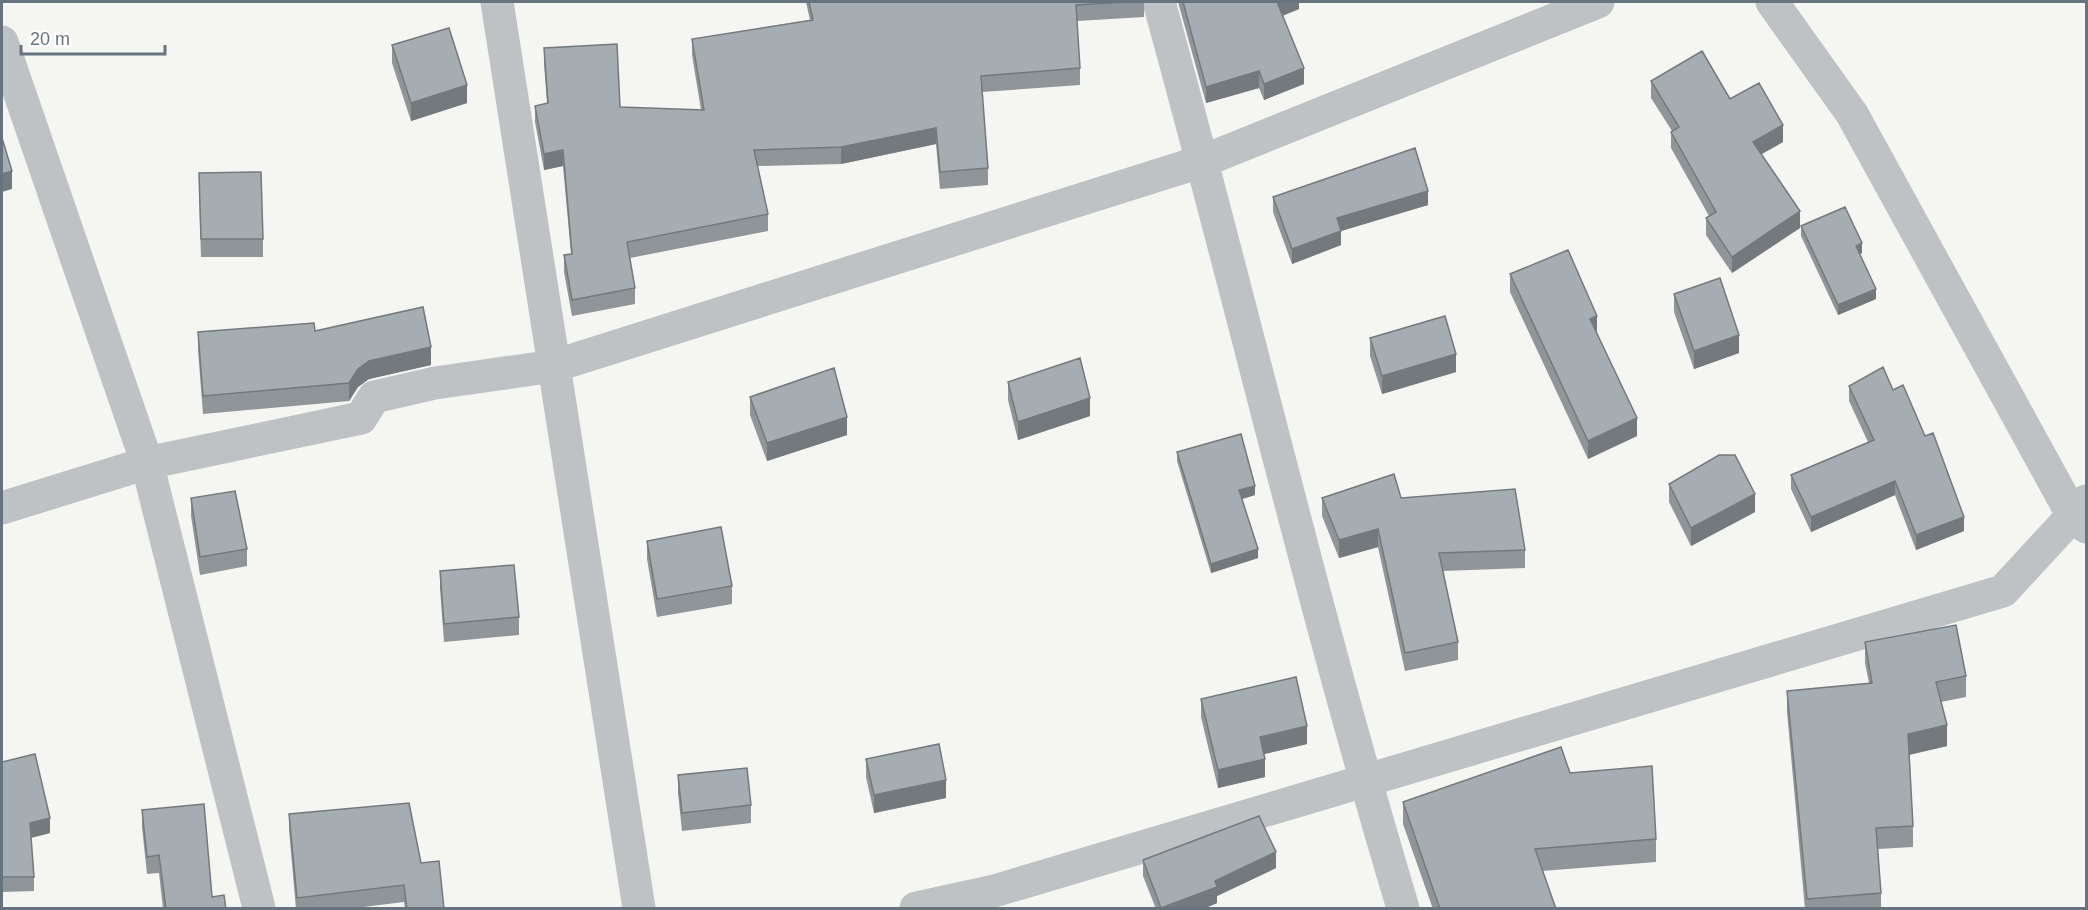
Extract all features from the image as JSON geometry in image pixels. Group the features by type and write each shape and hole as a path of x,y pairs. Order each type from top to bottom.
{"street":[{"path":"497,2 639,909"},
{"path":"1159,2 1203,160 1365,782 1403,909"},
{"path":"2,508 147,463 361,418 374,396 435,383 554,366 1203,160 1598,2"},
{"path":"916,909 994,891 2003,591 2082,515 1852,114 1772,2"},
{"path":"2,42 147,463 260,909"}],"building":[{"path":"809,2 1125,2 1076,5 1080,68 981,76 988,168 940,172 936,128 841,147 754,150 768,214 627,242 635,288 572,300 564,255 572,254 563,150 544,154 535,106 548,103 544,48 617,44 620,107 704,110 692,39 813,20"},
{"path":"1183,2 1277,2 1304,68 1264,84 1259,71 1206,87"},
{"path":"449,28 467,85 411,103 392,45"},
{"path":"1702,51 1730,99 1759,83 1783,125 1753,142 1800,211 1732,257 1706,218 1716,212 1671,132 1679,127 1651,81"},
{"path":"2,138 12,171 2,174"},
{"path":"1415,148 1428,191 1337,218 1341,231 1292,249 1273,197"},
{"path":"261,172 263,239 201,239 199,173"},
{"path":"1845,207 1862,243 1856,246 1876,289 1838,305 1801,226"},
{"path":"1568,250 1597,316 1590,319 1637,418 1588,441 1510,274"},
{"path":"1720,278 1739,335 1694,351 1674,294"},
{"path":"423,307 431,347 369,361 358,369 349,383 203,396 198,332 314,323 315,331"},
{"path":"1445,316 1456,354 1382,376 1370,338"},
{"path":"1080,358 1090,398 1018,422 1008,382"},
{"path":"1883,367 1893,390 1903,385 1925,436 1933,433 1964,517 1916,535 1895,481 1811,517 1791,475 1874,440 1849,386"},
{"path":"834,368 847,417 767,443 750,397"},
{"path":"1241,434 1255,486 1239,490 1258,549 1211,564 1177,452"},
{"path":"1719,455 1735,455 1755,494 1691,528 1669,484"},
{"path":"1394,474 1401,498 1515,489 1525,550 1439,553 1458,642 1405,653 1378,529 1339,540 1322,498"},
{"path":"235,491 247,549 200,557 191,498"},
{"path":"721,527 732,586 657,599 647,541"},
{"path":"514,565 519,617 444,624 440,571"},
{"path":"1956,625 1966,676 1936,682 1947,725 1908,734 1913,826 1876,828 1881,893 1807,899 1787,691 1872,683 1865,642"},
{"path":"1296,677 1307,726 1260,737 1265,759 1218,770 1201,699"},
{"path":"939,744 946,780 874,795 866,759"},
{"path":"1561,747 1570,773 1652,766 1656,839 1535,849 1556,909 1440,909 1403,802"},
{"path":"35,754 50,818 30,823 34,877 2,877 2,762"},
{"path":"747,768 751,805 682,813 678,775"},
{"path":"409,803 421,863 439,861 444,909 407,909 404,885 297,898 289,814"},
{"path":"204,804 212,897 224,895 226,909 166,909 159,855 147,857 142,810"},
{"path":"1259,816 1276,852 1215,881 1217,887 1161,908 1143,860"}]}
